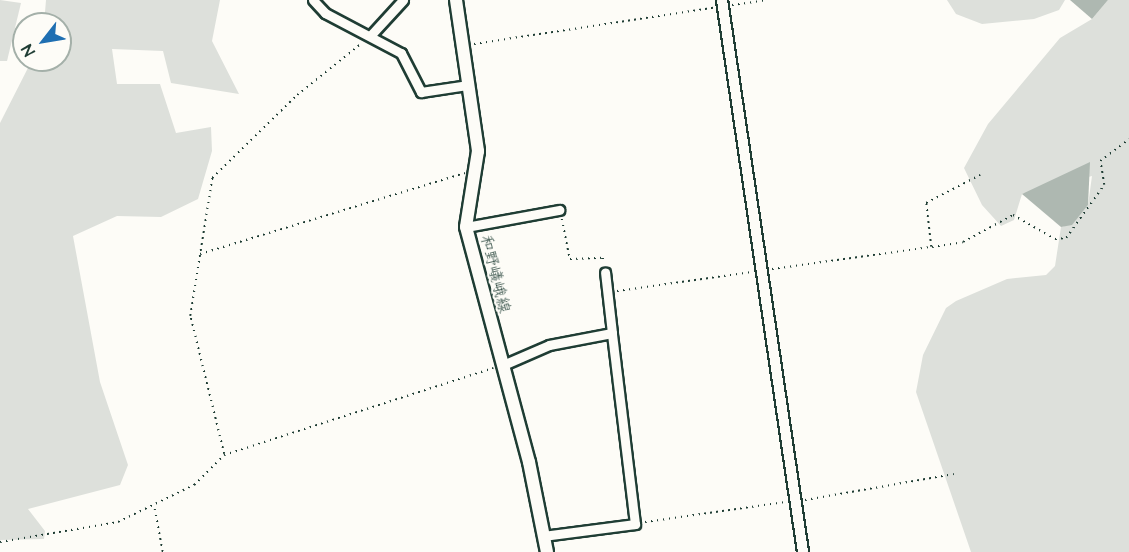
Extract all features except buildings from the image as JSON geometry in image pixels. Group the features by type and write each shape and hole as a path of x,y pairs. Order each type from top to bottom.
{"main road":[{"name":"和野嶬峨線","path":"456,0 478,171 466,227 503,365 547,552"}],"street":[{"path":"313,0 325,13 370,36 407,59 421,92 428,95 468,85"},
{"path":"370,36 403,0"},
{"path":"722,3 803,552"},
{"path":"466,227 560,210"},
{"path":"543,536 635,524 605,272"},
{"path":"503,365 549,345 612,333"}],"path":[{"path":"462,46 722,3 767,0"},
{"path":"224,455 192,341 190,316 212,177 219,166 370,36"},
{"path":"608,293 963,242 1013,215 1055,239 1066,238 1095,205 1104,185 1100,161 1129,139"},
{"path":"199,254 478,171"},
{"path":"931,247 926,203 980,175"},
{"path":"560,210 567,256 603,258 605,272"},
{"path":"0,542 69,535 155,508 195,485 224,455 503,365"},
{"path":"635,524 796,501 954,474"},
{"path":"155,508 163,552"}],"shaded area":[{"path":"0,0 21,3 19,12 12,12 12,40 7,61 0,61"},
{"path":"46,0 220,0 212,41 239,94 171,83 163,51 112,49 117,84 160,84 176,133 211,127 212,151 198,199 161,217 117,216 73,236 100,382 128,465 120,485 28,509 45,531 44,539 0,540 0,123 26,72 72,72 72,12 45,12"},
{"path":"947,0 1065,0 1059,10 1034,19 982,24 956,14"},
{"path":"1070,0 1108,0 1092,19"},
{"path":"1108,0 1129,0 1129,552 971,552 916,392 923,355 946,308 956,301 1007,279 1046,275 1055,266 1061,227 1072,224 1088,205 1092,176 1022,194 1014,220 1001,226 982,205 964,168 988,124 1060,38 1092,19"},
{"path":"1090,162 1088,205 1072,225 1061,227 1022,194"}]}
